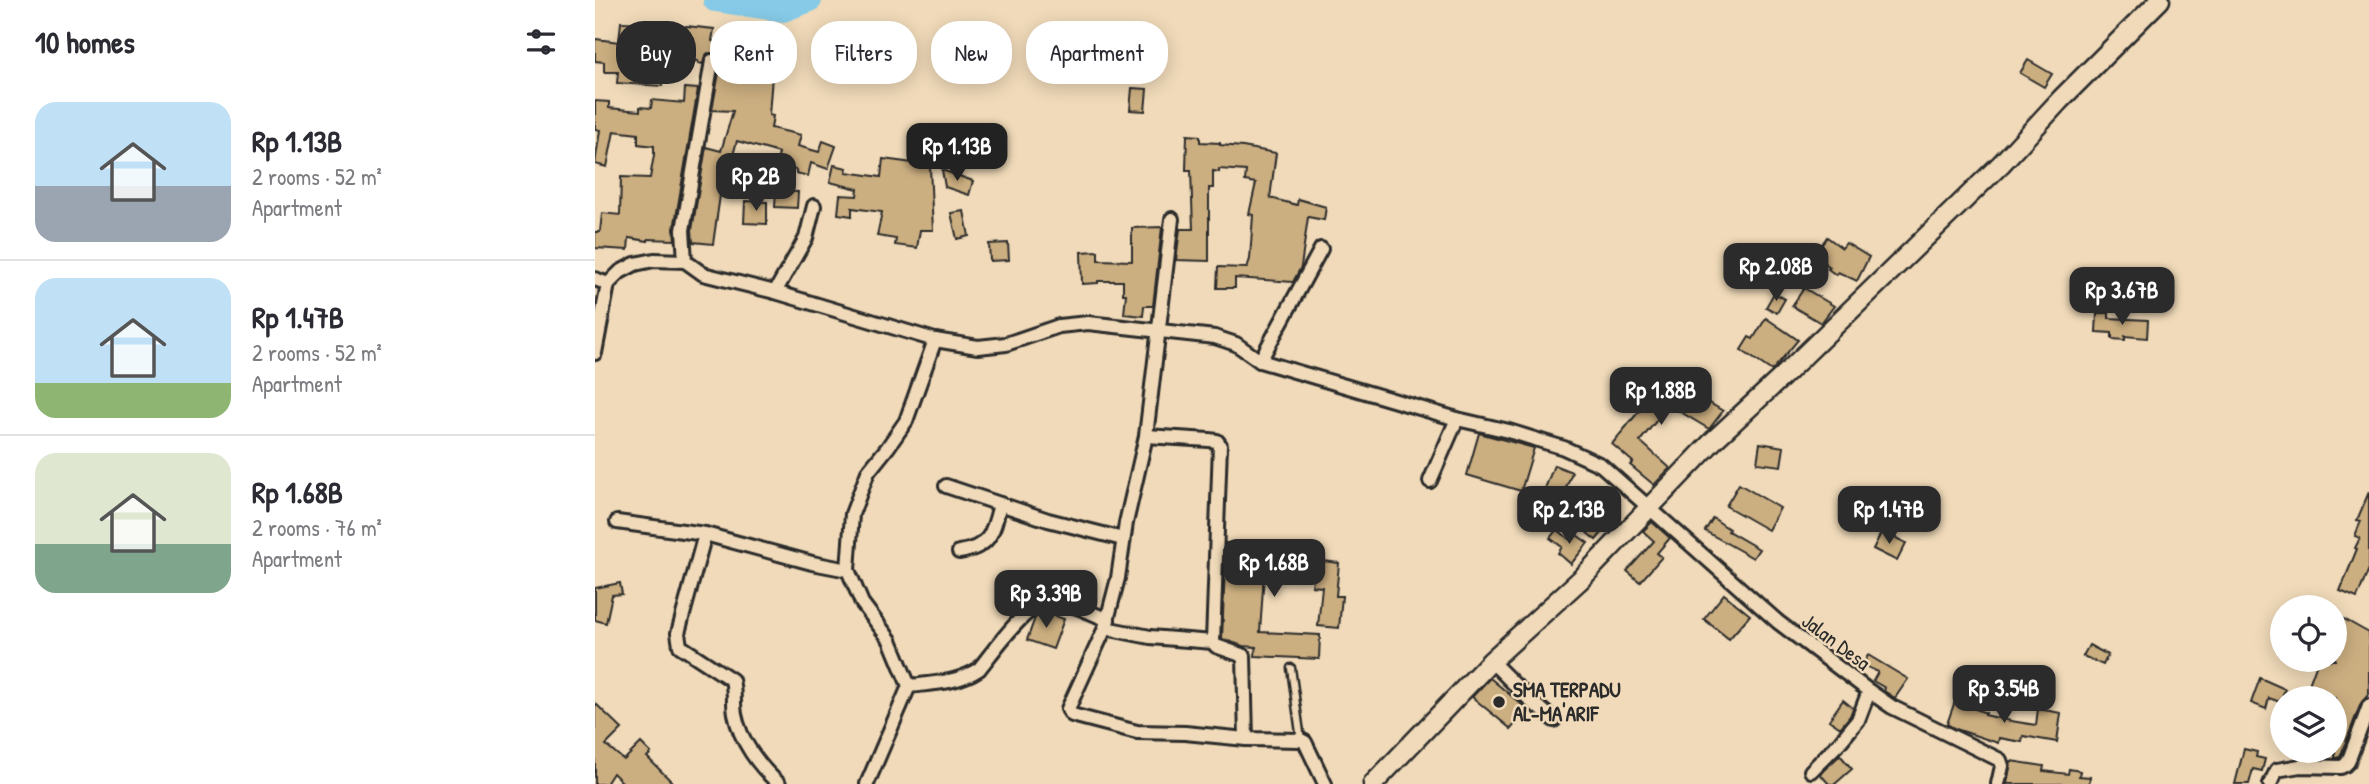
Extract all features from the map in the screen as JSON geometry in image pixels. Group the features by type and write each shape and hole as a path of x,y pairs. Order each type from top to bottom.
{"street":[{"path":"1373,784 1492,661 1580,580 1714,439 1783,376 2002,163 2061,99 2160,0"},
{"path":"595,353 608,284 620,272 635,264 654,260 685,261 683,230 710,73"},
{"path":"775,292 806,238 814,206"},
{"path":"1172,219 1146,436 1123,539 1118,578 1106,624 1068,706 1072,715 1137,732 1301,740 1305,742 1325,784"},
{"path":"1260,361 1321,249"},
{"name":"Jalan Desa","path":"685,261 703,274 775,292 935,340 978,347 1006,344 1059,326 1088,323 1215,337 1236,344 1260,361 1564,448 1601,465 1778,622 1869,691 1892,707 2000,760 2002,766 1998,784"},
{"path":"595,279 608,284"},
{"path":"867,784 909,685 890,640 862,603 848,569 852,514 868,472 906,421 935,340"},
{"path":"1430,481 1457,419"},
{"path":"1146,436 1209,439 1220,444 1213,642"},
{"path":"946,486 1048,520 1123,539"},
{"path":"959,552 973,550 983,545 990,537 1000,504"},
{"path":"617,522 705,534 848,569"},
{"path":"705,534 678,633 680,646 732,680 735,717 751,753 764,771 779,784"},
{"path":"909,685 951,681 969,676 979,669 1027,612 1038,604 1049,601 1069,605 1106,624 1150,637 1213,642 1216,646 1244,656 1246,739"},
{"path":"1492,661 1554,720"},
{"path":"1811,771 1858,720 1869,691"},
{"path":"2270,784 2277,770 2287,767 2345,765 2369,706"}],"lane":[{"path":"1291,668 1301,740"}],"building":[{"path":"696,27 710,29 710,53 705,56 703,64 698,61"},
{"path":"595,39 616,42 616,72 604,72 604,62 595,61"},
{"path":"2028,60 2052,74 2044,87 2020,73"},
{"path":"717,84 771,84 769,115 773,116 771,128 801,135 798,146 819,152 823,141 836,146 828,169 811,163 808,176 796,173 796,170 776,166 779,153 737,141 729,169 724,168 713,244 693,242 692,230 706,147 721,151 733,111 712,110"},
{"path":"685,88 698,89 674,229 675,240 648,241 629,238 628,250 595,248 595,232 600,232 602,213 620,215 621,177 650,178 654,146 638,144 638,134 614,131 607,167 595,164 600,130 595,129 595,101 609,102 609,108 640,111 640,107 651,108 652,100 684,103"},
{"path":"1132,88 1147,89 1145,111 1130,110"},
{"path":"1187,135 1200,136 1200,142 1276,153 1270,198 1297,205 1298,199 1326,207 1324,220 1308,217 1301,267 1293,282 1235,278 1235,288 1217,288 1218,267 1247,268 1250,259 1253,215 1249,214 1256,183 1245,181 1246,171 1213,171 1213,188 1209,188 1209,261 1176,260 1180,229 1193,229 1191,170 1186,170"},
{"path":"883,159 930,167 933,230 920,230 917,248 895,245 896,239 877,236 882,212 852,208 852,216 838,214 840,195 857,196 858,189 830,182 834,165 847,168 846,172 881,177"},
{"path":"942,170 973,181 969,195 945,187"},
{"path":"776,191 798,192 797,208 775,207"},
{"path":"745,201 767,202 767,224 744,223"},
{"path":"964,211 969,236 957,239 951,213"},
{"path":"1162,227 1153,306 1144,306 1143,316 1124,314 1126,294 1123,294 1123,281 1082,284 1081,252 1098,251 1098,260 1132,261 1132,228"},
{"path":"1827,237 1842,248 1846,243 1869,257 1857,281 1838,272 1836,275 1828,269 1830,267 1814,256"},
{"path":"1008,243 1009,260 990,261 989,244"},
{"path":"1804,288 1834,306 1821,323 1792,306"},
{"path":"1774,293 1785,299 1777,313 1766,307"},
{"path":"2097,313 2109,313 2109,318 2148,320 2147,338 2125,336 2125,340 2112,339 2112,333 2096,332"},
{"path":"1766,318 1798,340 1772,371 1741,350 1749,337 1753,339"},
{"path":"1669,379 1723,411 1709,429 1669,405 1640,441 1670,468 1654,485 1630,465 1633,462 1612,444 1649,399 1654,403"},
{"path":"1479,433 1534,448 1521,491 1467,475"},
{"path":"1760,443 1784,447 1781,466 1757,463"},
{"path":"1554,465 1572,472 1561,501 1543,494"},
{"path":"1739,484 1780,508 1768,530 1726,506"},
{"path":"2369,492 2369,569 2357,598 2340,591 2357,549 2355,548 2360,538 2355,536 2361,521 2357,520"},
{"path":"1713,518 1729,529 1728,531 1759,549 1753,558 1705,531"},
{"path":"1599,520 1607,527 1596,540 1587,533"},
{"path":"1652,522 1670,538 1657,553 1662,557 1640,582 1627,571 1654,541 1643,531"},
{"path":"1557,529 1569,539 1574,533 1588,543 1571,564 1558,553 1562,547 1550,538"},
{"path":"1882,531 1906,543 1897,561 1873,549"},
{"path":"1226,543 1307,551 1306,559 1339,563 1336,596 1342,596 1339,628 1318,626 1322,587 1312,586 1313,579 1264,574 1260,632 1320,635 1319,659 1255,656 1256,647 1222,639"},
{"path":"620,583 622,594 612,595 606,623 595,620 595,588"},
{"path":"1724,594 1750,615 1729,639 1704,619"},
{"path":"1044,612 1064,619 1053,649 1027,640 1035,618"},
{"path":"2347,621 2369,633 2369,694 2361,703 2347,739 2347,686 2308,686 2314,672 2347,672"},
{"path":"2089,645 2108,655 2103,665 2083,656"},
{"path":"1868,655 1908,679 1895,698 1873,681 1878,672 1863,665"},
{"name":"SMA TERPADU AL-MA'ARIF","path":"1490,678 1527,709 1511,729 1472,697"},
{"path":"2260,678 2278,686 2270,686 2270,698 2266,709 2251,703"},
{"path":"1843,700 1853,708 1850,716 1839,727 1829,720"},
{"path":"1955,701 1986,713 1985,715 2036,725 2038,709 2061,713 2057,742 2023,736 2022,742 1999,738 1998,743 1956,729 1947,724"},
{"path":"595,703 622,729 606,745 624,760 641,743 651,753 647,757 674,784 624,784 613,773 606,784 595,784"},
{"path":"2244,749 2257,752 2256,757 2265,759 2262,771 2253,769 2249,784 2235,784"},
{"path":"1840,755 1852,769 1835,784 1829,784 1820,774"},
{"path":"2011,761 2044,766 2043,771 2068,774 2069,769 2080,771 2079,776 2090,777 2089,784 2007,784"}],"waterway":[{"path":"715,0 783,10 810,0"}],"place":[{"name":"SMA TERPADU AL-MA'ARIF","path":"1499,702"}]}
